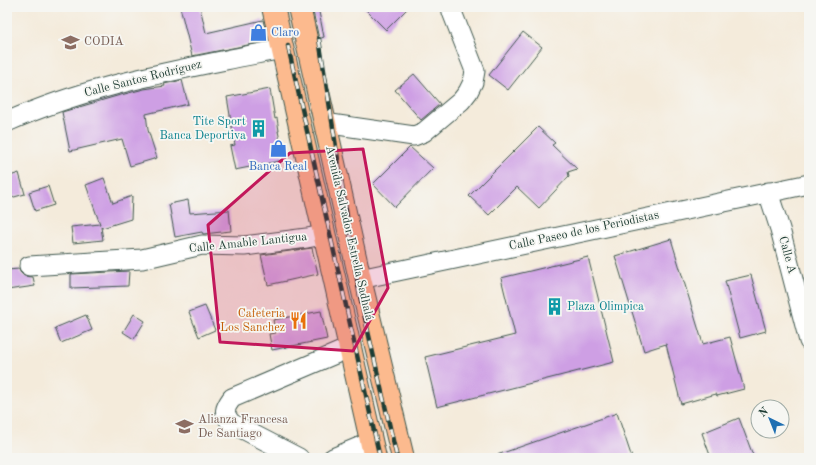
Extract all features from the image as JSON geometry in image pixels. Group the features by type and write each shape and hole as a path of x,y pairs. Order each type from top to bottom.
{"main road":[{"name":"Avenida Salvador Estrella Sadhalá","path":"273,7 373,450"},
{"name":"Avenida Salvador Estrella Sadhalá","path":"299,7 324,123 402,458"}],"street":[{"path":"324,123 414,136 424,132 461,101 473,82 475,70 451,7"},
{"name":"Calle Santos Rodríguez","path":"7,122 34,110 120,83 228,59 282,49"},
{"name":"Calle Paseo de los Periodistas","path":"360,279 809,184"},
{"name":"Calle A","path":"768,192 780,229 809,341"},
{"name":"Calle Amable Lantigua","path":"29,266 142,259 202,245 244,246 324,235"},
{"path":"299,458 232,423 226,416 226,407 232,398 349,348"},
{"path":"332,458 373,450"}],"highlighted area":[{"path":"363,149 388,288 353,351 220,342 208,225 290,153"}],"building":[{"path":"180,7 200,7 206,33 263,20 268,41 192,56"},
{"path":"312,7 318,7 324,37 319,39"},
{"path":"363,7 409,7 386,30"},
{"path":"523,32 542,47 508,90 489,75"},
{"path":"414,74 440,104 421,120 395,90"},
{"path":"182,80 188,104 146,114 148,130 157,158 130,166 122,139 70,151 62,112 144,89 165,86 164,84"},
{"path":"270,89 275,119 277,118 284,160 235,170 230,146 235,145 227,97"},
{"path":"538,127 555,143 552,145 577,169 568,172 569,176 539,208 517,187 489,215 469,196"},
{"path":"410,147 433,168 395,207 373,184"},
{"path":"19,173 25,194 7,199 7,177"},
{"path":"104,178 113,203 132,196 131,219 102,228 101,227 103,240 73,243 71,227 100,224 86,185"},
{"path":"48,186 54,205 35,211 29,192"},
{"path":"188,200 190,213 229,210 231,231 203,234 202,232 175,237 169,204"},
{"path":"671,239 703,344 730,337 744,389 717,396 716,394 681,404 666,344 644,351 615,256"},
{"path":"312,248 318,274 268,285 261,255"},
{"name":"Plaza Olimpica","path":"588,257 614,362 437,407 425,357 515,335 501,278"},
{"path":"19,269 24,276 33,277 35,286 7,290 7,270"},
{"path":"129,271 128,286 71,288 71,274"},
{"path":"751,275 766,331 740,338 725,281"},
{"path":"205,306 215,330 199,337 189,312"},
{"path":"321,311 327,339 272,350 269,334 276,333 273,320"},
{"path":"134,314 145,321 134,339 123,332"},
{"path":"86,315 92,330 61,343 55,328"},
{"path":"617,413 632,458 494,458 494,456"},
{"path":"739,418 754,458 711,458 702,433"}],"railway":[{"path":"319,39 359,292 397,458"},
{"path":"288,46 380,458"}],"place":[{"name":"Claro","path":"258,33"},
{"name":"CODIA","path":"71,42"},
{"name":"Tite Sport Banca Deportiva","path":"259,129"},
{"name":"Banca Real","path":"278,148"},
{"name":"Plaza Olimpica","path":"554,307"},
{"name":"Cafeteria Los Sanchez","path":"298,321"},
{"name":"Alianza Francesa De Santiago","path":"185,427"}]}
